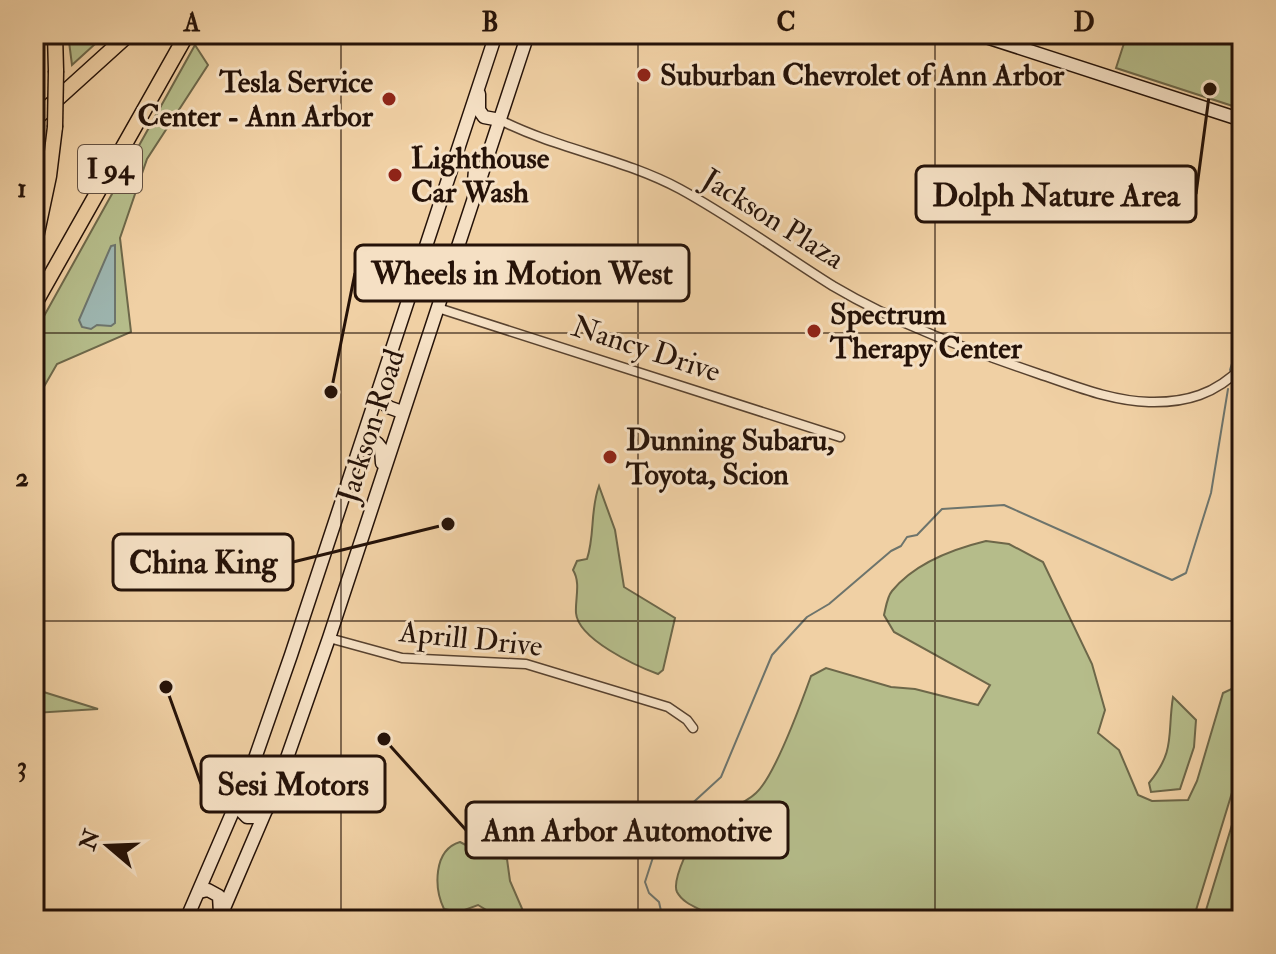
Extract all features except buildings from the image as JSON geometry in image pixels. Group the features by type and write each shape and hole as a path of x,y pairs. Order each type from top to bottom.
{"highway":[{"path":"34,247 49,176 55,127 55,34"},
{"path":"34,120 129,34"},
{"name":"I 94","path":"34,305 187,34"}],"main road":[{"name":"Jackson Road","path":"186,920 252,767 496,34"},
{"name":"Jackson Road","path":"219,920 267,809 329,638 528,34"},
{"path":"977,34 1242,120"},
{"path":"482,75 479,110 489,120 500,120"},
{"path":"452,166 459,159 474,164 472,205"},
{"path":"385,370 384,402 388,407 402,412"},
{"path":"361,446 371,442 381,448 379,482"},
{"path":"252,767 241,811 251,818 267,809"},
{"path":"199,892 208,890 219,896 219,920"}],"street":[{"name":"Jackson Plaza","path":"500,120 646,172 700,201 863,302 965,348 1062,382 1128,401 1173,401 1205,395 1221,386 1242,367"},
{"name":"Nancy Drive","path":"438,308 840,437"},
{"name":"Aprill Drive","path":"329,638 402,658 526,664 668,707 693,728"}],"green space":[{"path":"68,34 106,34 72,65"},
{"path":"1127,34 1242,34 1242,109 1116,68"},
{"path":"195,45 208,65 147,159 120,238 131,332 57,364 34,404 34,334"},
{"path":"599,486 615,530 624,587 675,618 663,670 658,674 597,642 579,623 573,570 577,561 587,559"},
{"path":"986,541 1009,544 1043,562 1092,664 1105,710 1098,733 1119,750 1138,795 1152,801 1188,800 1197,781 1223,693 1242,684 1242,760 1193,920 716,920 685,901 677,892 677,878 694,838 709,820 750,798 763,784 787,738 811,676 826,668 891,687 915,689 978,705 990,685 894,632 884,615 890,593 911,573 948,553"},
{"path":"34,689 98,709 34,713"},
{"path":"1173,697 1196,720 1194,747 1180,789 1151,792 1149,783 1167,751"},
{"path":"1242,792 1242,920 1203,920"},
{"path":"460,842 485,855 507,859 510,881 527,920 494,920 488,911 478,905 459,912 444,909 438,891 440,861 451,846"}],"water":[{"path":"115,245 115,323 111,326 97,325 91,329 82,327 79,320 111,246"}],"waterway":[{"path":"1230,370 1242,331"},
{"path":"663,920 659,902 649,893 645,882 656,848 674,820 721,777 772,655 807,617 829,604 901,546 907,537 917,535 942,509 1004,505 1172,580 1186,573 1211,493 1228,389"}],"place":[{"name":"Suburban Chevrolet of Ann Arbor","path":"644,75"},
{"name":"Dolph Nature Area","path":"1210,89"},
{"name":"Tesla Service Center - Ann Arbor","path":"389,99"},
{"name":"Lighthouse Car Wash","path":"395,175"},
{"name":"Spectrum Therapy Center","path":"814,331"},
{"name":"Wheels in Motion West","path":"331,392"},
{"name":"Dunning Subaru, Toyota, Scion","path":"610,457"},
{"name":"China King","path":"448,524"},
{"name":"Sesi Motors","path":"166,687"},
{"name":"Ann Arbor Automotive","path":"384,739"}]}
